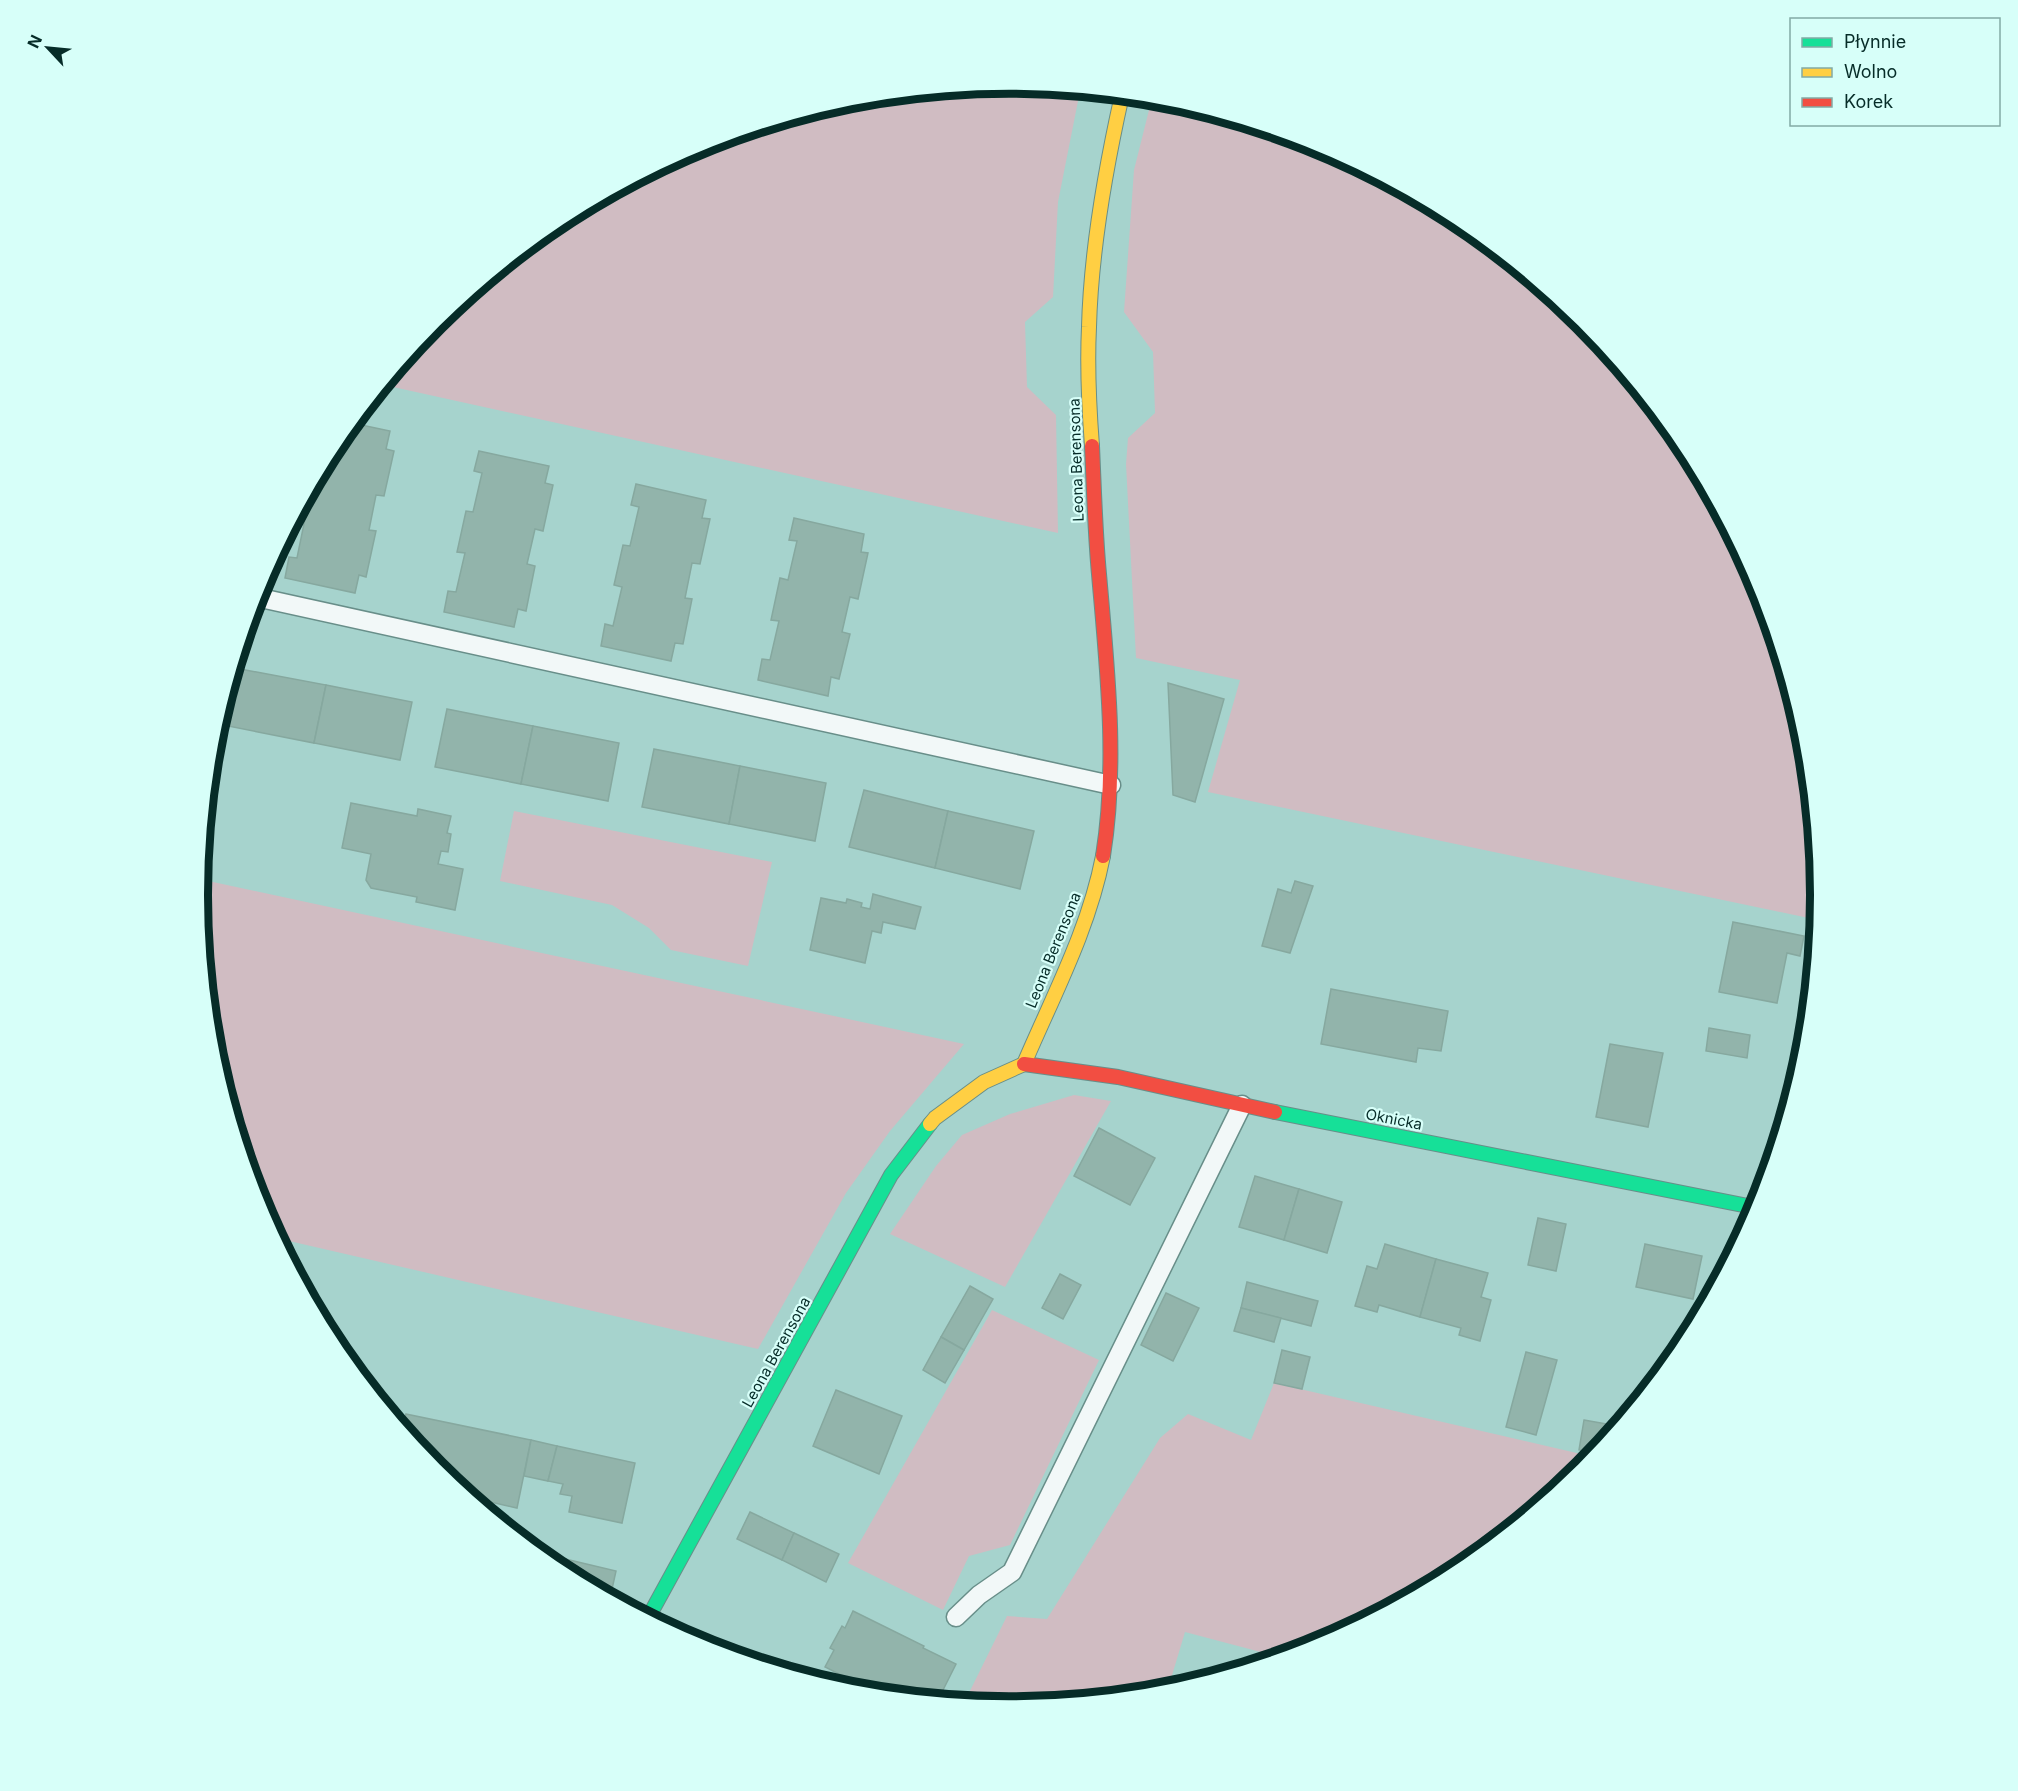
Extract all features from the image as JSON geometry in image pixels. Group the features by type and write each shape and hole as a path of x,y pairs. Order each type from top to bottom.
{"street":[{"name":"Leona Berensona","path":"651,1612 891,1175 935,1118 984,1082 1024,1064 1093,897 1102,860 1110,785 1111,728 1095,532 1088,345 1090,292 1106,174 1121,102"},
{"name":"Oknicka","path":"1024,1064 1118,1077 1242,1105 1747,1206"}],"lane":[{"path":"265,599 1110,785"},
{"path":"956,1617 980,1595 1012,1572 1242,1105"}],"shaded area":[{"path":"1009,94 1079,98 1058,202 1053,297 1025,322 1027,387 1056,415 1058,533 391,387 443,329 521,260 564,229 608,202 702,155 802,122 904,101"},
{"path":"1150,107 1216,122 1316,155 1410,202 1454,229 1537,293 1611,367 1675,450 1703,495 1749,589 1767,638 1783,688 1795,739 1803,791 1808,843 1809,918 1208,792 1240,680 1136,658 1126,464 1128,438 1155,413 1153,352 1124,312 1134,170"},
{"path":"514,811 772,862 748,966 671,950 649,928 612,905 500,881"},
{"path":"209,881 964,1044 890,1131 846,1193 758,1349 287,1240 269,1202 251,1153 235,1103 223,1052 210,948"},
{"path":"1074,1095 1111,1101 1005,1287 890,1234 936,1166 962,1135 1010,1114"},
{"path":"992,1310 1099,1360 1010,1545 969,1556 943,1610 848,1563"},
{"path":"1274,1383 1581,1454 1537,1498 1454,1562 1363,1614 1316,1636 1267,1654 1185,1632 1171,1680 1114,1690 1061,1695 968,1695 1007,1616 1047,1619 1160,1438 1188,1414 1251,1440"}],"building":[{"path":"361,425 390,431 386,449 394,451 384,496 376,495 369,530 376,531 366,577 359,575 355,593 285,578 289,557 297,558 305,519 303,518 315,495"},
{"path":"479,451 549,466 545,483 553,485 543,531 535,529 527,564 535,566 526,611 518,609 514,627 444,612 448,591 456,592 465,553 457,552 466,511 473,512 482,473 474,471"},
{"path":"636,484 706,500 702,518 710,519 700,564 692,563 685,598 692,599 683,644 675,643 671,661 601,646 605,624 613,626 622,587 614,585 623,545 630,546 639,507 631,505"},
{"path":"794,518 864,534 861,552 868,553 858,599 850,597 842,632 850,634 839,679 831,677 828,696 758,680 762,659 770,660 779,621 771,620 780,578 788,580 797,541 789,540"},
{"path":"241,669 326,685 314,743 228,726"},
{"path":"1168,683 1224,699 1195,802 1173,795"},
{"path":"326,685 412,702 400,760 314,743"},
{"path":"447,709 533,726 521,784 435,767"},
{"path":"533,726 619,743 608,801 521,784"},
{"path":"654,749 740,766 729,824 642,807"},
{"path":"740,766 826,783 815,841 729,824"},
{"path":"864,790 948,811 935,868 849,847"},
{"path":"351,803 417,816 418,809 451,816 447,833 451,834 448,852 441,851 438,864 463,869 455,910 416,902 417,897 371,888 366,880 371,854 342,848"},
{"path":"948,811 1034,831 1020,889 935,868"},
{"path":"1295,881 1313,886 1290,953 1262,946 1278,889 1291,893"},
{"path":"873,894 921,907 915,929 883,922 881,933 872,931 865,963 810,950 821,898 846,903 847,899 862,903 861,907 870,909"},
{"path":"1733,922 1804,936 1800,956 1787,953 1777,1003 1719,992"},
{"path":"1331,989 1448,1011 1441,1051 1418,1048 1416,1062 1321,1044"},
{"path":"1709,1028 1750,1035 1747,1058 1706,1051"},
{"path":"1610,1044 1663,1053 1648,1127 1596,1117"},
{"path":"1099,1128 1155,1158 1130,1205 1074,1176"},
{"path":"1255,1176 1299,1189 1284,1240 1239,1227"},
{"path":"1299,1189 1342,1202 1327,1253 1284,1240"},
{"path":"1538,1218 1566,1224 1556,1271 1528,1265"},
{"path":"1385,1244 1436,1259 1420,1317 1379,1305 1377,1312 1355,1306 1367,1266 1377,1269"},
{"path":"1645,1244 1702,1256 1693,1299 1636,1287"},
{"path":"1436,1259 1488,1273 1481,1297 1491,1300 1480,1341 1459,1335 1461,1328 1420,1317"},
{"path":"1060,1274 1081,1285 1063,1319 1042,1308"},
{"path":"1247,1282 1318,1301 1311,1326 1241,1308"},
{"path":"970,1286 993,1299 964,1350 941,1337"},
{"path":"1166,1293 1199,1308 1173,1361 1141,1345"},
{"path":"1241,1308 1281,1318 1274,1342 1234,1331"},
{"path":"941,1337 964,1350 945,1383 923,1370"},
{"path":"1282,1350 1310,1357 1302,1389 1274,1383"},
{"path":"1526,1352 1557,1360 1536,1435 1506,1427"},
{"path":"836,1390 902,1416 879,1474 813,1446"},
{"path":"406,1414 531,1440 517,1508 484,1500 443,1462 404,1421"},
{"path":"1584,1420 1610,1425 1585,1451 1579,1450"},
{"path":"531,1440 557,1446 548,1481 524,1476"},
{"path":"557,1446 635,1463 622,1523 569,1512 572,1496 560,1494 563,1484 548,1481"},
{"path":"750,1512 794,1533 782,1560 737,1539"},
{"path":"794,1533 839,1554 826,1582 782,1560"},
{"path":"557,1557 616,1571 612,1591"},
{"path":"853,1611 956,1664 941,1694 904,1690 847,1680 825,1667 834,1650 830,1648 842,1626 845,1628"}],"traffic: fast":[{"path":"1275,1112 1747,1206"},
{"path":"651,1612 891,1175 930,1124"}],"traffic: slow":[{"path":"1092,446 1088,357 1090,298 1105,181 1120,102"},
{"path":"930,1124 984,1082 1024,1064 1089,910 1103,856"}],"traffic: jam":[{"path":"1092,446 1096,542 1110,715 1110,786 1103,856"},
{"path":"1024,1064 1118,1077 1275,1112"}]}
